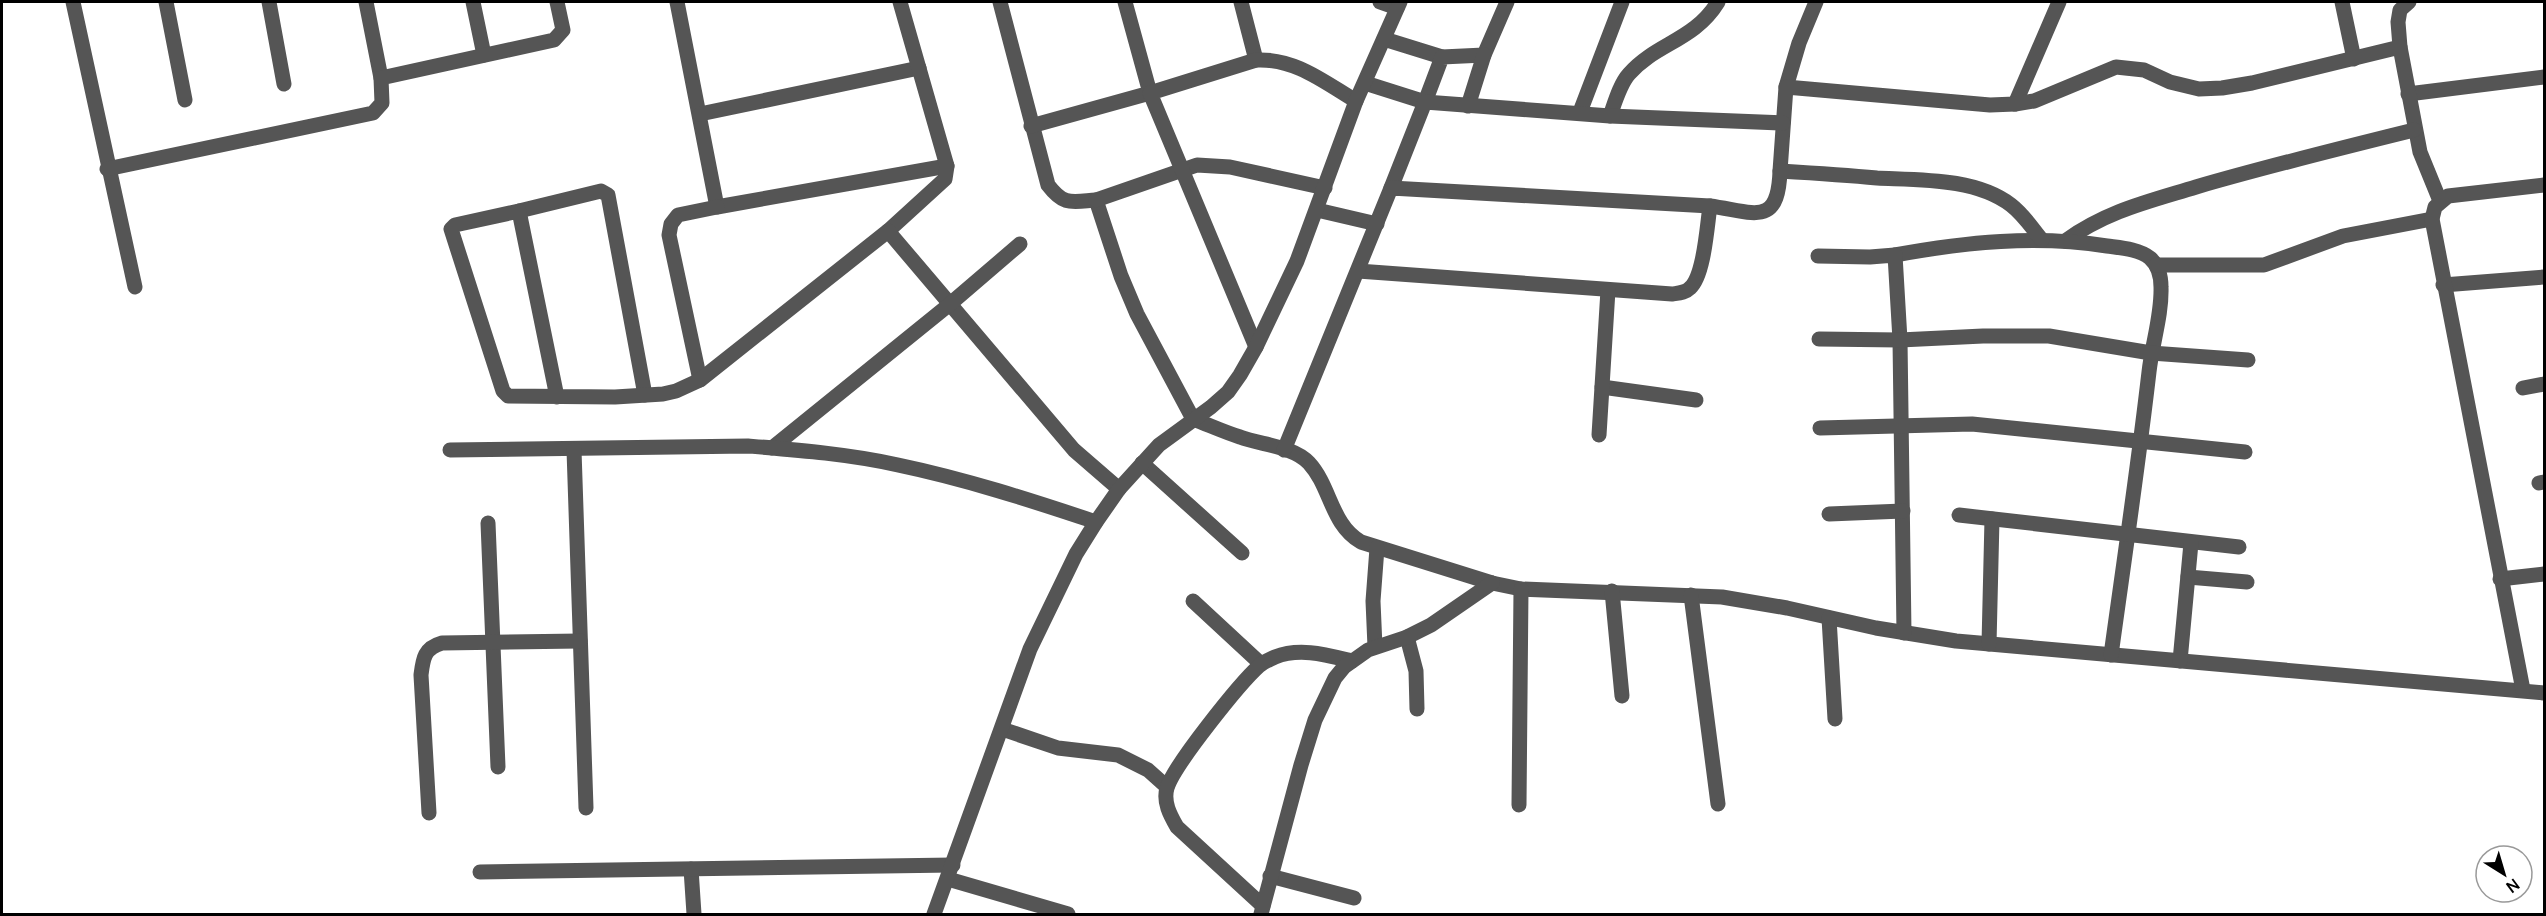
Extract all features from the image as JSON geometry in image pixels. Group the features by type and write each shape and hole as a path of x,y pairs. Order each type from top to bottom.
{"street":[{"path":"72,2 107,169 135,287"},
{"path":"166,2 185,100"},
{"path":"269,2 284,84"},
{"path":"107,169 373,113 382,103 381,78 366,2"},
{"path":"473,2 484,55"},
{"path":"381,78 554,40 563,30 557,2"},
{"path":"677,2 717,207"},
{"path":"645,395 608,195 601,191 455,225 451,229 503,391 508,396 645,395 676,391 700,380 888,231 945,179 946,166 900,2"},
{"path":"1000,2 1048,185 1057,197 1068,203 1096,200 1197,165 1230,167 1325,188"},
{"path":"1125,2 1150,93 1256,347"},
{"path":"1241,2 1256,60"},
{"path":"934,915 1030,649 1076,554 1119,489 1159,446 1228,392 1256,347 1297,261 1356,101 1399,5 1380,2"},
{"path":"1468,105 1484,55 1507,2"},
{"path":"1580,112 1622,2"},
{"path":"1610,116 1627,75 1642,61 1692,32 1709,16 1718,2"},
{"path":"1391,188 1710,207 1756,212 1769,210 1776,203 1786,87 1799,43 1816,2"},
{"path":"2015,104 2059,2"},
{"path":"2342,2 2354,59"},
{"path":"2409,2 2400,10 2398,22 2400,47 2414,130 2420,152 2440,201"},
{"path":"1384,39 1442,57 1484,55"},
{"path":"1786,87 1990,105 2015,104 2034,101 2116,67 2144,70 2183,86 2199,89 2252,83 2400,47"},
{"path":"1284,450 1377,224 1442,57"},
{"path":"1031,126 1150,93 1256,60 1272,59 1288,62 1356,101"},
{"path":"700,114 919,69"},
{"path":"2408,94 2544,77"},
{"path":"1365,83 1425,102 1610,116 1783,123"},
{"path":"2065,241 2088,225 2129,208 2293,159 2414,130"},
{"path":"700,380 669,235 671,224 678,215 946,166"},
{"path":"1780,171 1932,181 1963,186 1988,193 2010,204 2042,240"},
{"path":"2523,690 2432,219 2440,201 2448,196 2544,184"},
{"path":"1096,200 1121,276 1137,314 1193,418 1239,437 1302,456 1310,464 1335,512 1351,536 1377,548 1492,583 1521,589 1691,595 1753,601 1905,633 1989,644 2544,693"},
{"path":"1358,271 1672,294 1689,290 1695,282 1710,207"},
{"path":"1317,210 1377,224"},
{"path":"519,211 557,397"},
{"path":"2156,265 2264,265 2343,236 2432,219"},
{"path":"888,231 1074,450 1119,489"},
{"path":"1818,256 1870,257 1995,240 2042,240 2124,248 2139,252 2156,265 2160,274 2161,294 2151,353 2141,443 2111,655"},
{"path":"772,448 950,304 1020,243"},
{"path":"1895,255 1900,340 1905,633"},
{"path":"2443,285 2544,277"},
{"path":"1599,435 1608,290"},
{"path":"1819,339 1900,340 2049,336 2151,353 2248,360"},
{"path":"2523,388 2544,384"},
{"path":"1602,387 1696,400"},
{"path":"1820,428 1972,424 2245,452"},
{"path":"450,450 772,448 896,464 991,488 1096,522"},
{"path":"574,450 586,808"},
{"path":"1142,464 1242,553"},
{"path":"1829,514 1903,511"},
{"path":"1959,515 2239,547"},
{"path":"1989,644 1992,519"},
{"path":"488,523 498,767"},
{"path":"2180,661 2192,543"},
{"path":"1375,647 1373,601 1377,548"},
{"path":"2500,579 2544,574"},
{"path":"2188,577 2247,582"},
{"path":"1262,910 1315,720 1335,678 1352,661 1375,647 1407,637 1431,625 1492,583"},
{"path":"1519,805 1521,589"},
{"path":"1612,591 1622,696"},
{"path":"1691,595 1718,804"},
{"path":"1193,601 1261,664"},
{"path":"1829,618 1834,719"},
{"path":"1407,637 1416,671 1417,709"},
{"path":"429,813 421,675 422,661 427,651 432,646 442,643 492,644 580,640"},
{"path":"1262,910 1177,827 1169,814 1166,801 1167,787 1195,744 1261,664 1277,656 1305,652 1352,661"},
{"path":"1002,729 1058,748 1118,755 1141,766 1167,787"},
{"path":"692,869 694,915"},
{"path":"480,872 692,869 951,872 1068,915"},
{"path":"1270,876 1354,898"}]}
